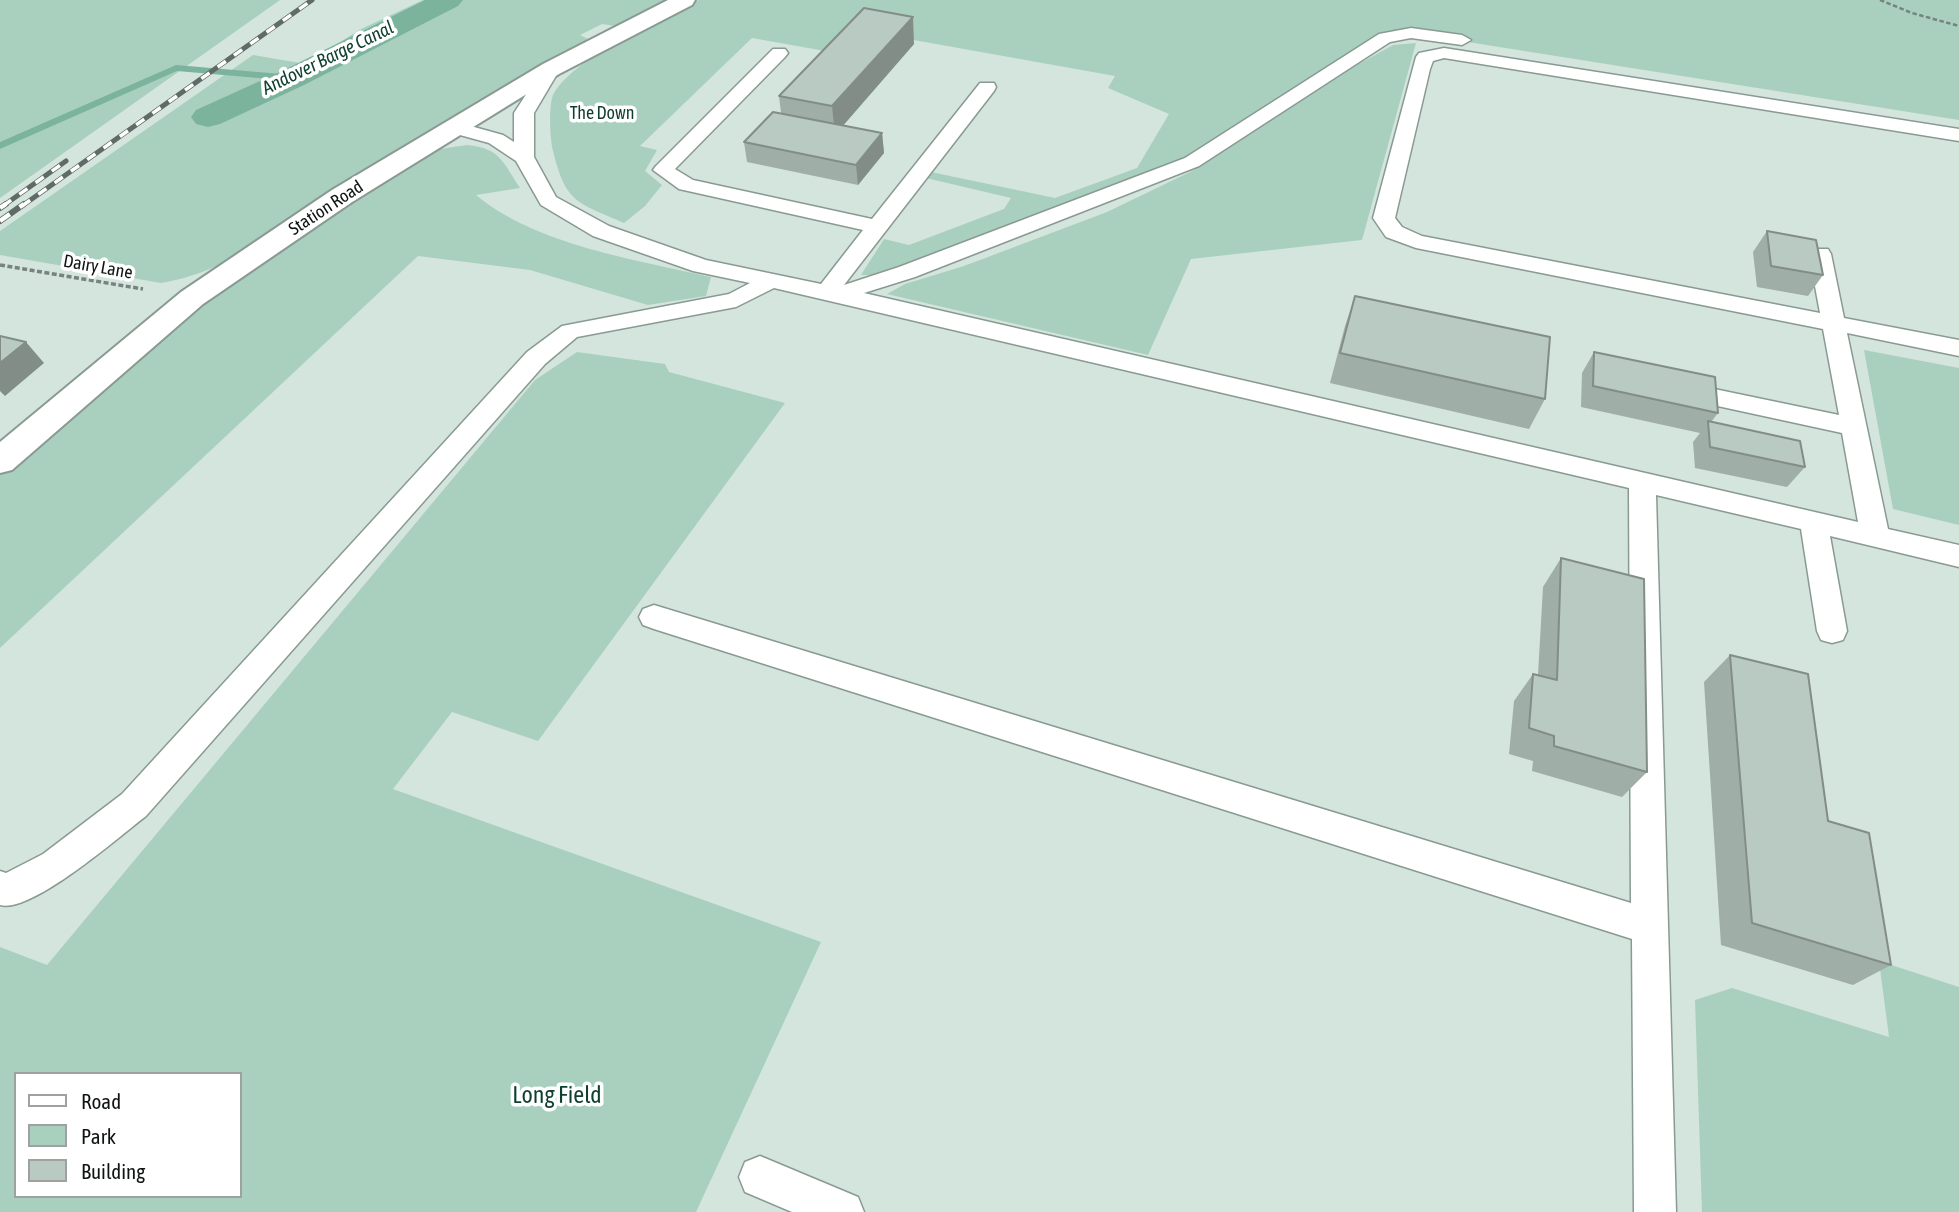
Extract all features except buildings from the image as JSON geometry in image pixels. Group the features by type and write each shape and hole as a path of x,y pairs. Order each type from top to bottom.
{"street":[{"name":"Station Road","path":"0,461 192,298 342,196 551,69 684,0"}],"lane":[{"path":"832,293 906,272 1192,162 1385,38 1411,33 1959,118"},
{"path":"779,53 663,170 686,185 877,227"},
{"path":"1959,135 1444,53 1425,57 1384,218 1395,232 1429,243 1959,348"},
{"path":"551,69 524,113 524,157 548,201 601,231 701,266 773,279 1959,556"},
{"path":"832,293 877,227 987,88"},
{"path":"456,128 496,139 524,157"},
{"path":"1821,254 1875,536"},
{"path":"0,888 7,890 56,866 134,805 536,358 570,331 736,300 773,279"},
{"path":"1658,385 1854,427"},
{"path":"1642,482 1655,1212"},
{"path":"1814,522 1832,631"},
{"path":"654,617 1650,928"},
{"path":"760,1177 843,1212"}],"path":[{"path":"1880,0 1912,13 1959,26"},
{"name":"Dairy Lane","path":"0,265 192,298"}],"green space":[{"path":"0,0 280,0 0,198"},
{"path":"423,0 670,0 615,26 602,24 580,35 588,39 386,157 251,248 193,275 161,283 0,255 0,231 253,55 306,64 359,30"},
{"name":"The Down","path":"699,0 1959,0 1959,120 1411,33 1384,38 1189,156 925,259 872,275 861,275 884,239 909,245 1004,209 1011,198 926,178 931,172 1055,198 1137,168 1169,114 1108,88 1115,76 852,29 825,51 752,38 640,146 657,150 645,171 662,185 645,206 624,223 584,205 569,192 563,182 552,145 552,98 565,79 599,52"},
{"path":"1416,43 1362,240 1191,259 1148,355 887,294 905,284 964,266 1107,212 1192,171 1357,65 1393,45"},
{"path":"467,145 494,153 520,188 476,195 500,212 528,227 588,248 711,277 706,296 648,305 530,270 418,256 0,648 0,474 53,426 208,297 278,245 433,150"},
{"path":"1864,350 1959,368 1959,525 1893,509"},
{"name":"Long Field","path":"577,352 665,364 669,372 785,403 538,741 452,712 393,789 821,942 696,1212 0,1212 0,947 47,965 535,380"},
{"path":"1879,961 1959,987 1959,1212 1702,1212 1695,1000 1732,988 1889,1037"}],"waterway":[{"name":"Andover Barge Canal","path":"208,117 293,78 448,0"},
{"path":"0,146 176,68 293,78"}],"railway":[{"path":"22,206 312,0"},
{"path":"3,206 66,161"},
{"path":"0,221 24,204"}]}
